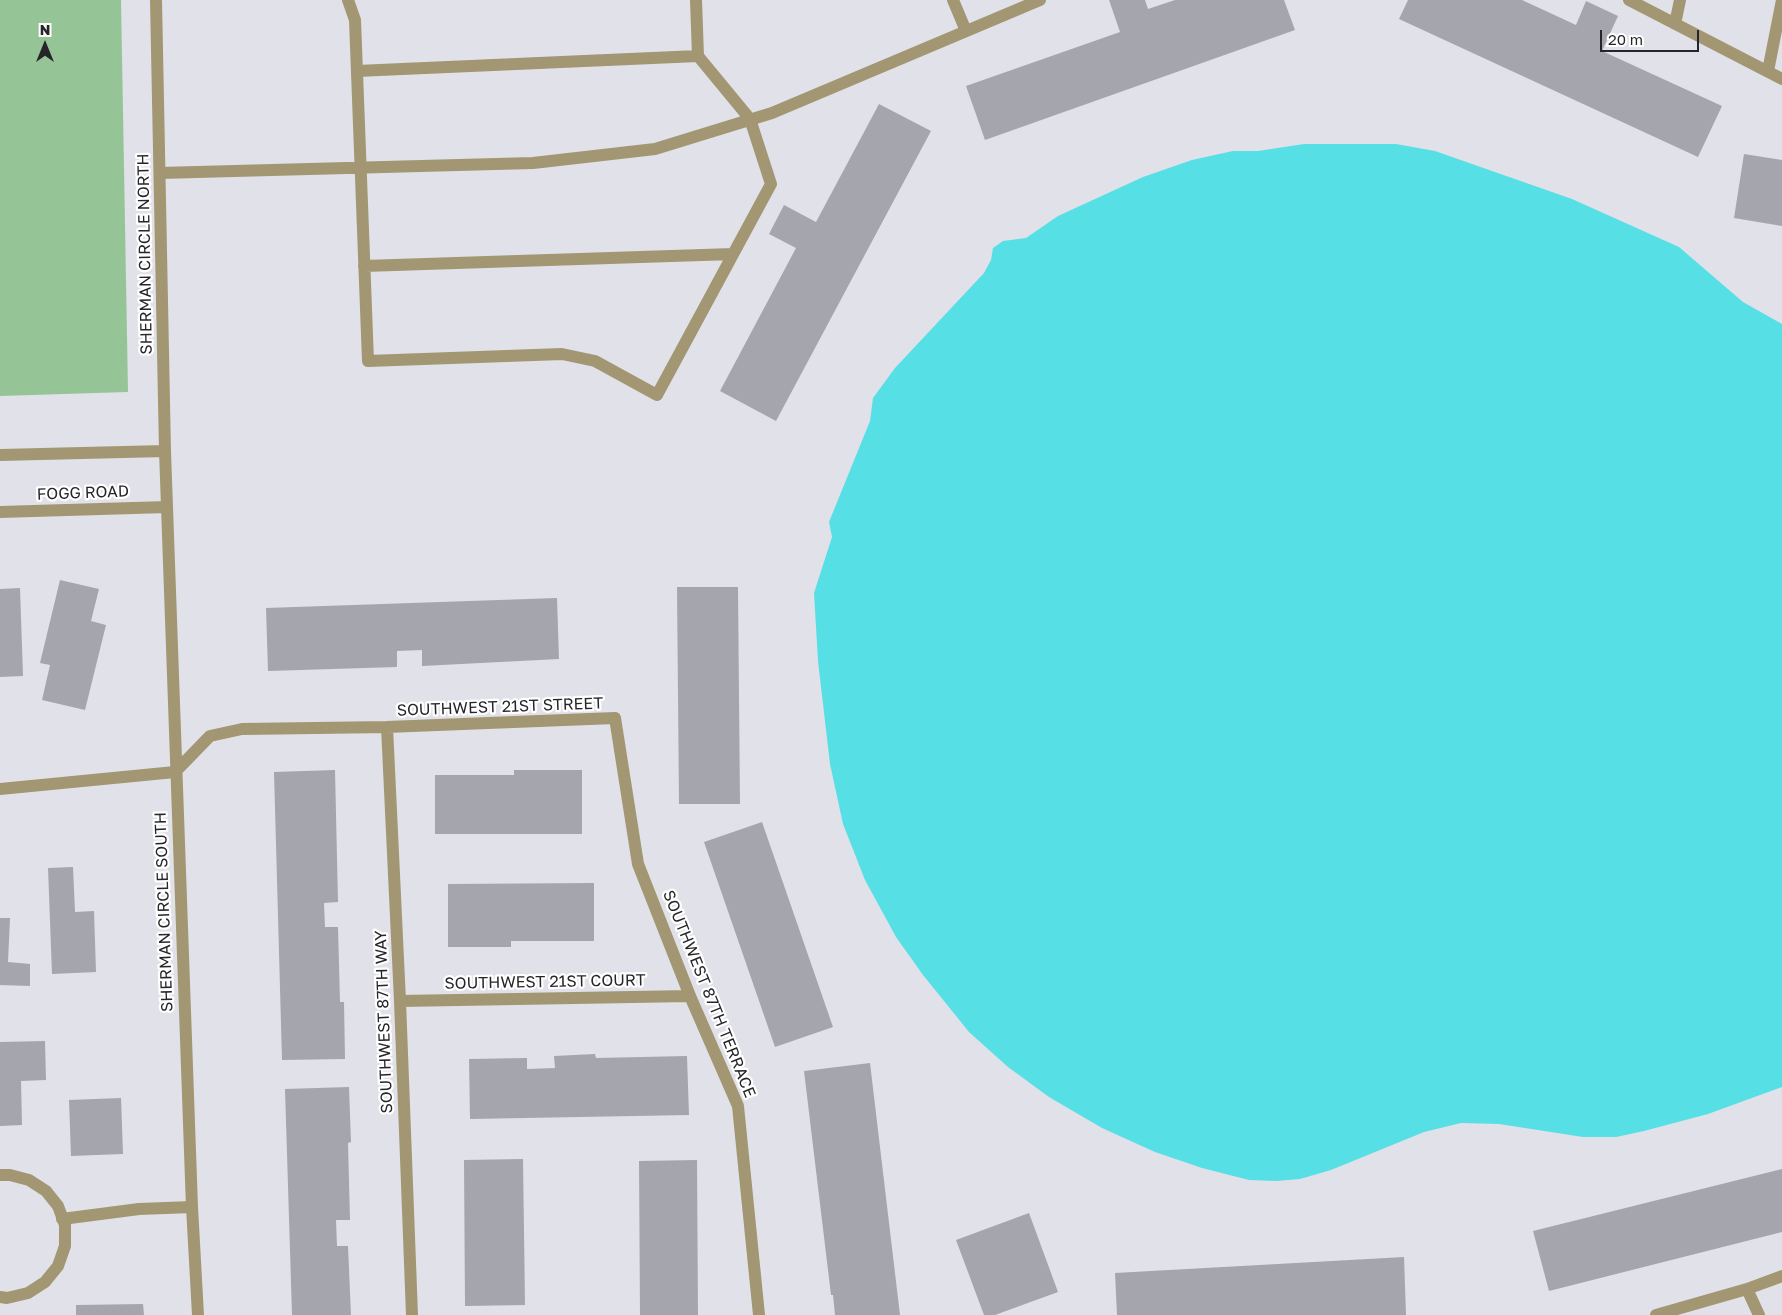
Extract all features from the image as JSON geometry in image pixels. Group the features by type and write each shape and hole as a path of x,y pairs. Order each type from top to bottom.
{"street":[{"name":"SHERMAN CIRCLE NORTH","path":"156,0 167,507"},
{"path":"348,0 355,20 368,361 562,354 595,361 657,395 771,184 750,119 698,56 696,0"},
{"path":"953,0 966,31"},
{"path":"160,173 533,163 655,149 772,113 1040,0"},
{"path":"1629,0 1782,79"},
{"path":"1676,24 1680,0"},
{"path":"1768,71 1782,0"},
{"path":"357,71 698,56"},
{"path":"364,266 733,254"},
{"path":"0,455 165,451"},
{"name":"FOGG ROAD","path":"0,512 167,507"},
{"name":"SHERMAN CIRCLE SOUTH","path":"167,507 175,772 198,1315"},
{"name":"SOUTHWEST 21ST STREET","path":"175,772 210,736 242,729 387,728 615,718"},
{"name":"SOUTHWEST 87TH TERRACE","path":"615,718 638,864 690,996 738,1106 759,1315"},
{"name":"SOUTHWEST 87TH WAY","path":"387,728 412,1315"},
{"path":"0,788 175,772"},
{"name":"SOUTHWEST 21ST COURT","path":"400,1001 690,996"},
{"path":"0,1176 10,1175 29,1180 46,1191 58,1206 65,1225 65,1246 58,1266 45,1282 28,1293 7,1298 0,1297"},
{"path":"62,1219 138,1209 192,1207"},
{"path":"1656,1315 1747,1289 1782,1276"},
{"path":"1747,1289 1759,1315"}],"green space":[{"path":"0,0 121,0 128,392 0,396"}],"water":[{"path":"1304,144 1396,144 1435,151 1572,199 1679,247 1743,302 1782,324 1782,1087 1708,1114 1616,1137 1583,1137 1499,1124 1461,1123 1424,1132 1331,1170 1300,1179 1276,1181 1249,1180 1202,1168 1155,1152 1102,1128 1049,1097 1008,1067 969,1032 923,975 896,937 865,880 843,824 830,764 818,661 814,593 832,537 829,522 870,421 873,398 895,368 984,273 991,260 993,248 1003,241 1026,238 1058,216 1143,177 1192,160 1233,151 1258,151"}],"building":[{"path":"1109,0 1145,0 1148,9 1175,0 1284,0 1295,30 985,140 966,86 1120,32"},
{"path":"1408,0 1522,0 1576,25 1586,1 1618,16 1602,51 1722,106 1698,157 1399,19"},
{"path":"879,104 931,131 776,421 720,391 796,248 769,234 784,205 816,222"},
{"path":"1744,154 1782,160 1782,226 1734,218"},
{"path":"60,580 99,589 91,621 106,625 85,710 42,700 50,665 40,663"},
{"path":"677,587 738,587 740,804 679,804"},
{"path":"20,588 23,676 0,677 0,589"},
{"path":"557,598 559,659 422,666 422,650 397,651 397,667 268,671 266,608"},
{"path":"335,770 338,902 324,903 325,927 338,927 340,1002 344,1002 345,1059 282,1060 274,772"},
{"path":"514,770 582,770 582,834 435,834 435,775 514,775"},
{"path":"762,822 833,1027 775,1047 704,842"},
{"path":"73,867 75,912 94,911 96,972 52,974 48,868"},
{"path":"594,883 594,941 511,941 511,947 448,947 448,884"},
{"path":"0,918 10,918 8,962 30,964 30,986 0,985"},
{"path":"45,1041 46,1080 21,1081 22,1125 0,1126 0,1042"},
{"path":"595,1054 596,1058 687,1056 689,1115 470,1119 469,1059 527,1058 527,1069 555,1068 554,1056"},
{"path":"870,1063 900,1315 835,1315 804,1071"},
{"path":"349,1087 351,1142 348,1143 350,1220 336,1220 337,1246 348,1246 351,1315 292,1315 285,1089"},
{"path":"121,1098 123,1154 71,1156 69,1100"},
{"path":"523,1159 525,1305 465,1306 464,1160"},
{"path":"697,1160 698,1315 640,1315 639,1161"},
{"path":"1782,1169 1782,1232 1549,1291 1533,1231"},
{"path":"1029,1213 1058,1292 995,1315 984,1315 956,1240"},
{"path":"1404,1257 1406,1315 1117,1315 1115,1273"},
{"path":"143,1304 144,1315 76,1315 76,1305"}]}
